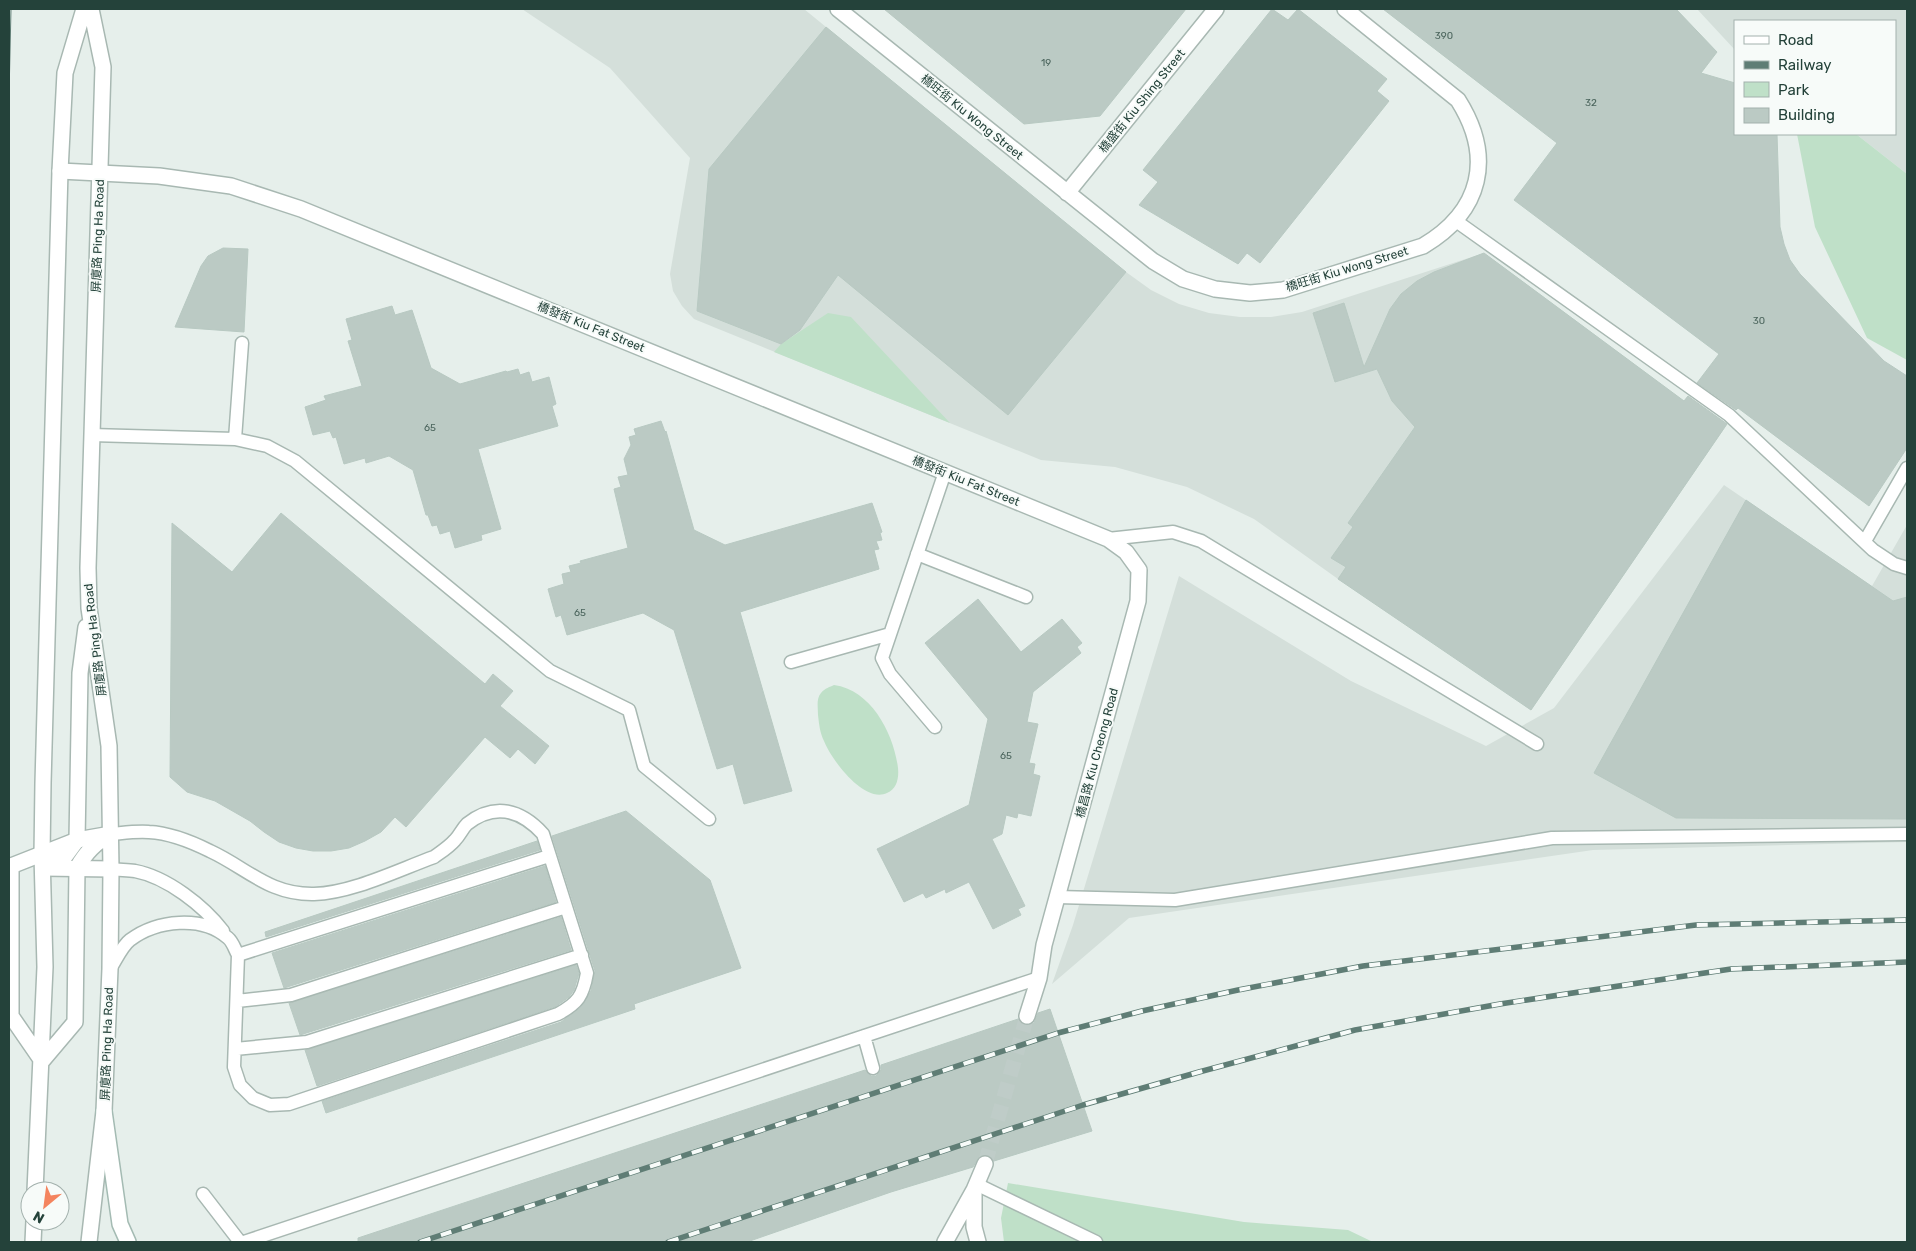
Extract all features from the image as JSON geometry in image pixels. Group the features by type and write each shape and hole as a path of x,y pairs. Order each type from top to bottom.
{"street":[{"path":"36,1181 45,967 42,861 48,544 60,171 65,73 84,9"},
{"name":"屏廈路 Ping Ha Road","path":"89,1242 104,1111 112,869 108,746 89,608 88,568 103,67 91,9"},
{"name":"橋旺街 Kiu Wong Street","path":"838,9 1153,262 1183,278 1215,289 1250,293 1284,290 1423,246 1442,235 1456,221 1468,203 1476,182 1479,161 1477,139 1470,118 1458,100 1345,9"},
{"name":"橋盛街 Kiu Shing Street","path":"1067,193 1216,9"},
{"name":"橋發街 Kiu Fat Street","path":"60,171 159,176 231,186 302,209 1108,539"},
{"name":"橋昌路 Kiu Cheong Road","path":"1027,1016 1039,978 1044,946 1138,601 1139,570 1126,552 1108,539"},
{"path":"77,840 80,673 89,608"},
{"path":"42,861 77,840 110,834"},
{"path":"42,1061 75,1022 77,868 84,855 96,843 110,834"},
{"path":"42,1061 11,1016 10,866 42,861 77,868 112,869"},
{"path":"104,1111 120,1224 128,1242"},
{"path":"945,1242 975,1187 985,1164"},
{"path":"975,1187 974,1227 978,1242"}],"lane":[{"path":"1456,221 1729,415 1873,550 1894,564 1907,568"},
{"path":"235,439 242,343"},
{"path":"91,435 235,439 267,446 295,461 550,671 629,710 644,766 708,819"},
{"path":"1865,541 1907,468"},
{"path":"935,727 890,674 882,658 945,472"},
{"path":"1108,539 1173,532 1201,541 1536,744"},
{"path":"917,554 1026,597"},
{"path":"790,662 890,634"},
{"path":"110,834 149,832 182,839 212,851 259,881 285,891 313,894 341,891 434,857 457,838 465,826 477,817 491,812 506,811 520,815 533,823 543,834 587,973 584,991 574,1005 558,1014 289,1104 270,1105 253,1098 240,1085 234,1067 238,955 230,939 204,908 184,894 137,872 112,869"},
{"path":"1057,897 1175,900 1552,838 1907,834"},
{"path":"238,955 549,856"},
{"path":"237,1001 291,995 566,907"},
{"path":"110,969 128,940 167,923 189,923 212,928 230,939"},
{"path":"235,1049 307,1042 582,955"},
{"path":"244,1242 1039,978"},
{"path":"864,1036 873,1068"},
{"path":"975,1187 1096,1242"},
{"path":"203,1194 240,1242"}],"shaded area":[{"path":"522,9 804,9 1126,272 1151,290 1179,304 1209,313 1240,317 1271,317 1302,312 1484,253 1723,430 1531,710 1338,579 1254,519 1187,487 1115,467 1041,460 694,319 682,306 673,291 670,274 690,158 610,68"},
{"path":"1697,9 1907,9 1907,174 1857,135 1896,135 1896,20 1734,20 1734,49"},
{"path":"1724,485 1872,586 1907,525 1907,842 1593,850 1129,918 1052,984 1073,925 1179,576 1351,681 1486,746 1554,708"}],"green space":[{"path":"1797,135 1857,135 1907,174 1907,360 1867,338 1815,227"},
{"path":"828,313 851,317 950,423 774,352 781,344"},
{"path":"834,685 859,695 879,716 886,729 896,755 898,772 895,786 887,793 878,795 868,792 859,786 841,768 828,749 820,728 818,700 819,695 823,691"},
{"path":"1008,1183 1244,1222 1348,1230 1373,1242 1004,1242 1001,1218"}],"building":[{"path":"884,9 1186,9 1100,116 1024,124"},
{"path":"1272,9 1288,20 1298,9 1387,79 1377,91 1389,101 1260,263 1247,253 1238,264 1139,205 1158,182 1143,170"},
{"path":"1383,9 1676,9 1717,52 1701,73 1734,83 1734,135 1777,135 1780,227 1790,260 1800,274 1884,361 1907,376 1907,448 1869,506 1738,408 1736,410 1697,383 1719,354 1514,200 1557,143"},
{"path":"826,27 1126,272 1008,415 838,275 800,330 781,344 697,311 709,169"},
{"path":"223,248 248,249 244,332 175,327 201,266 208,256"},
{"path":"1484,253 1684,401 1688,396 1727,424 1531,710 1338,579 1346,567 1331,558 1353,527 1348,523 1415,427 1392,401 1377,369 1335,382 1313,313 1344,303 1364,367 1390,309 1401,294 1417,281 1434,272"},
{"path":"392,306 395,315 412,310 431,368 460,384 518,369 520,375 529,372 532,382 549,377 556,404 552,406 558,426 478,449 501,529 481,535 482,540 455,548 450,531 440,534 437,525 432,526 428,515 426,515 413,470 389,456 366,463 365,458 344,464 336,437 333,438 330,431 313,435 305,407 326,400 324,396 362,386 348,341 352,340 346,319"},
{"path":"661,421 666,431 694,530 725,545 872,503 882,532 880,533 882,540 876,541 879,549 874,550 879,569 740,612 792,791 744,804 733,764 717,769 674,630 643,613 567,635 561,615 556,617 548,589 564,584 562,574 571,572 569,566 581,563 580,561 628,548 614,489 621,487 618,477 628,475 624,459 631,445 629,437 636,435 634,429"},
{"path":"1746,500 1893,601 1907,597 1907,819 1676,818 1594,773"},
{"path":"281,513 485,684 493,674 513,691 500,706 549,746 535,764 518,749 510,758 485,737 406,827 395,817 381,832 365,841 349,848 331,851 313,851 279,842 250,821 215,801 187,792 170,777 172,523 232,572"},
{"path":"978,599 1021,652 1062,619 1082,643 1077,647 1081,653 1033,692 1027,722 1038,724 1029,763 1035,764 1033,774 1040,776 1031,816 1018,813 1017,818 1006,815 1002,834 992,839 1025,906 1018,909 1021,915 993,929 969,882 946,893 945,889 926,898 923,893 904,902 877,849 969,805 988,719 925,643"},
{"path":"626,811 710,880 741,968 634,1004 635,1009 326,1113 322,1101 561,1022 580,1008 591,991 595,971 552,836"},
{"path":"537,841 540,850 266,937 265,932"},
{"path":"545,866 556,902 284,988 272,953"},
{"path":"561,917 571,950 300,1035 289,1003"},
{"path":"576,965 579,973 574,990 569,997 555,1007 317,1086 305,1050"},
{"path":"1050,1009 1092,1131 994,1161 989,1156 983,1155 979,1157 973,1167 891,1192 747,1242 358,1242 358,1238 865,1070 871,1076 876,1076 881,1070 881,1065 1018,1019 1024,1025 1029,1025 1034,1023 1038,1013"}],"tunnel":[{"path":"985,1164 1027,1016"}],"tram line":[{"path":"9,96 11,9"}],"railway":[{"path":"420,1242 1058,1033 1142,1011 1238,990 1363,966 1696,925 1907,920"},
{"path":"668,1242 1083,1105 1355,1030 1500,1004 1731,969 1907,962"}]}
